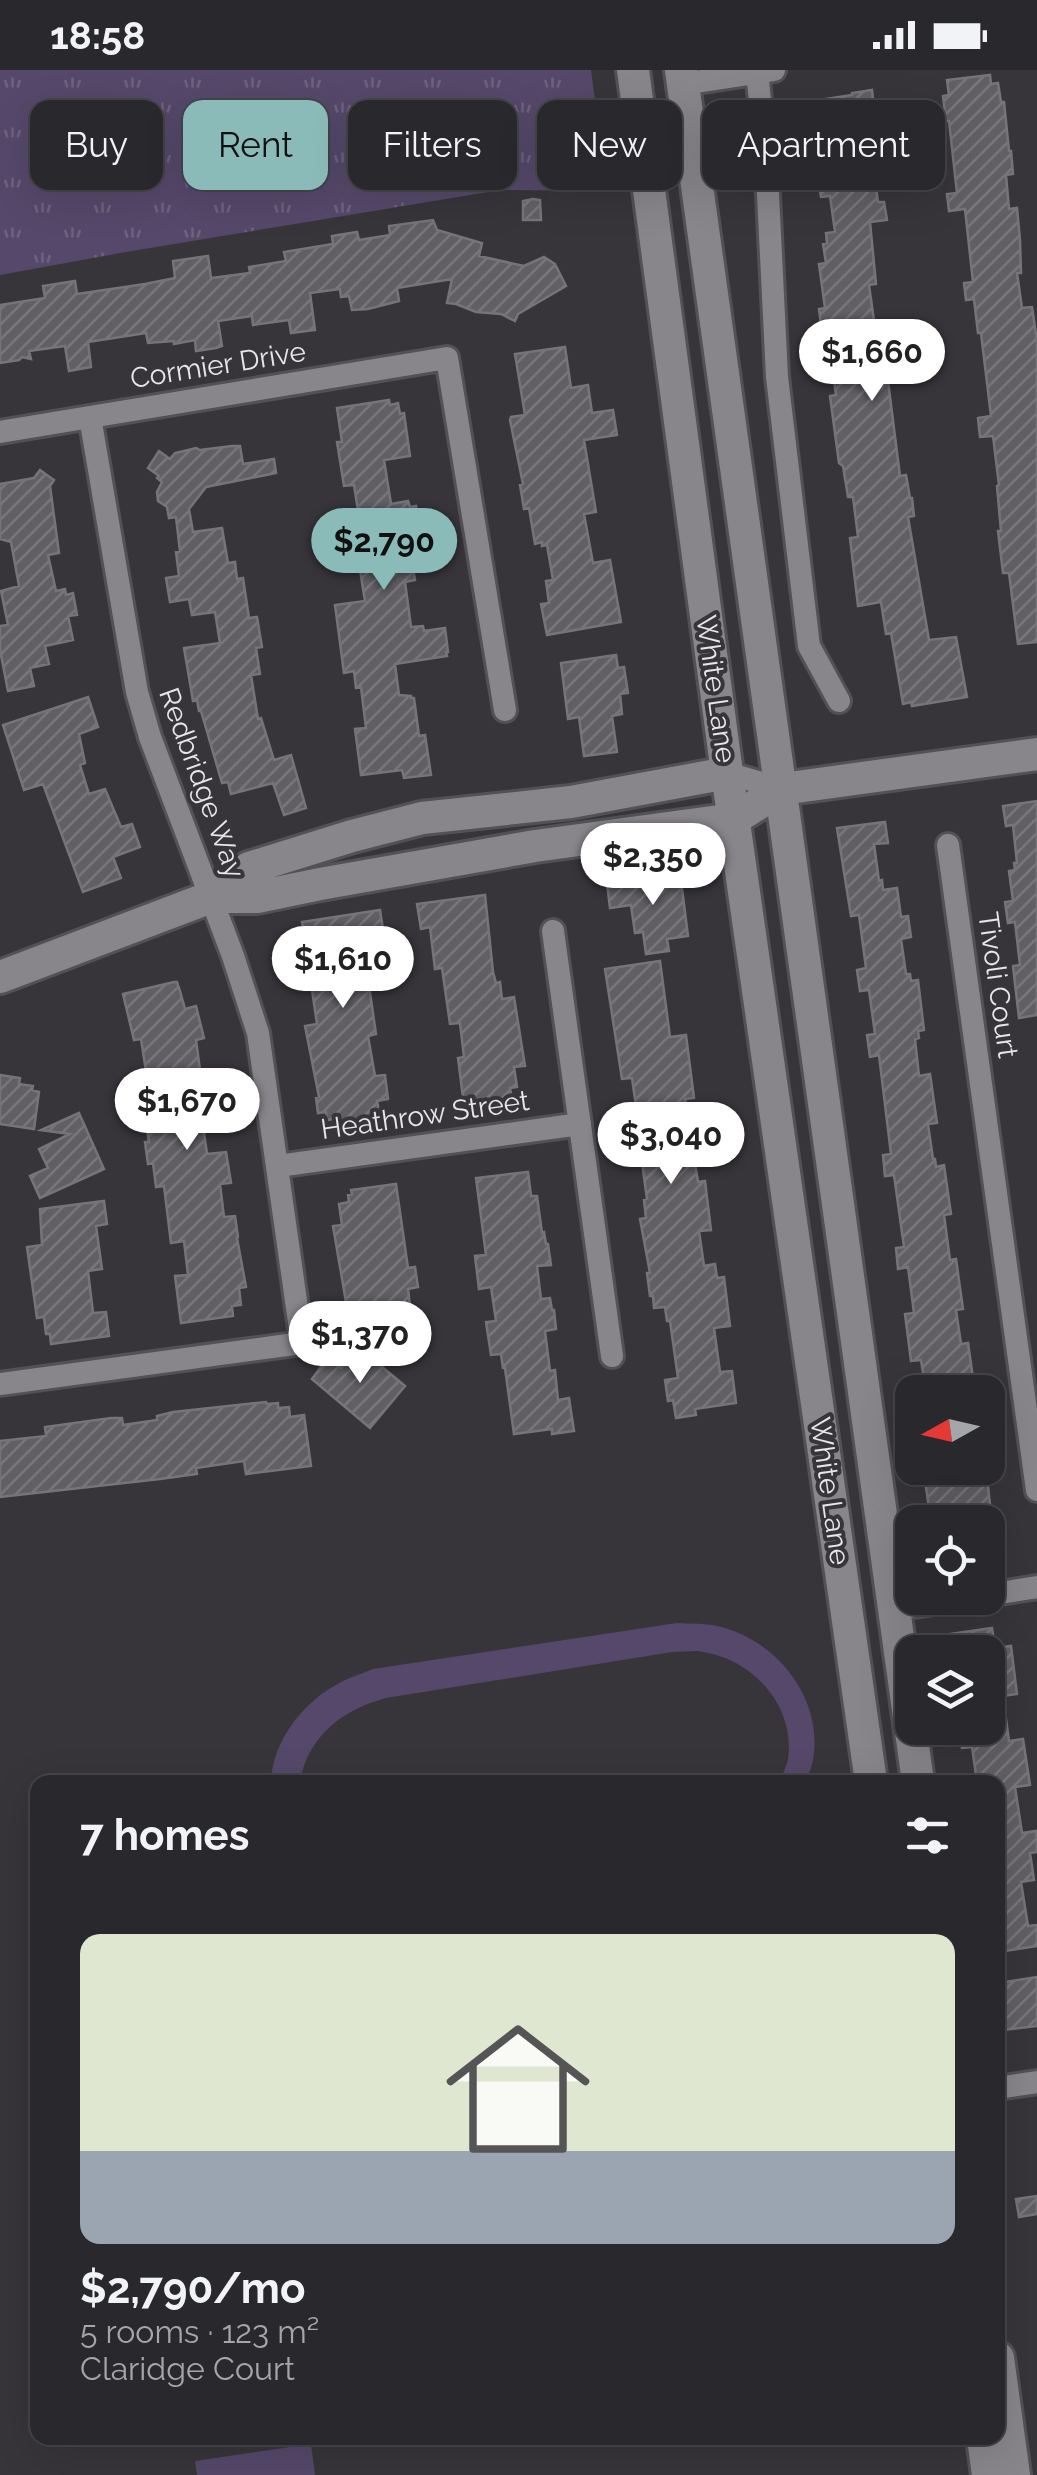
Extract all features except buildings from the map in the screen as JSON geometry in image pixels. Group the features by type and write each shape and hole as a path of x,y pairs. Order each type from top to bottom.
{"main road":[{"name":"White Lane","path":"633,70 869,1775"},
{"name":"White Lane","path":"673,75 782,789 917,1775"},
{"path":"211,896 257,897 535,846 734,819 782,789 1037,754"},
{"path":"0,977 211,896 249,868 352,836 422,818 572,802 728,773"},
{"path":"830,1495 853,1514 868,1596 894,1608"},
{"path":"1005,2409 1014,2475"},
{"path":"962,2445 966,2475"},
{"path":"984,2445 988,2475"}],"street":[{"path":"673,75 762,71 777,376 809,646 840,701"},
{"name":"Cormier Drive","path":"0,432 447,358 505,710"},
{"name":"Redbridge Way","path":"0,1384 302,1343 258,1032 137,692 90,417"},
{"path":"728,773 782,789"},
{"name":"Tivoli Court","path":"948,846 1031,1399 1037,1490"},
{"path":"553,932 612,1356"},
{"name":"Heathrow Street","path":"278,1166 580,1124"},
{"path":"1005,1592 1037,1587"},
{"path":"1005,2087 1037,2082"}],"green space":[{"path":"0,70 591,70 595,100 537,100 537,190 607,191 500,190 0,275"},
{"path":"677,1623 712,1625 758,1644 791,1675 811,1715 813,1760 808,1775 783,1775 789,1739 777,1702 765,1686 734,1662 696,1651 386,1698 355,1710 330,1727 311,1751 302,1775 272,1775 283,1739 301,1713 323,1693 373,1669"},
{"path":"311,2445 315,2475 197,2475 195,2461"}]}
